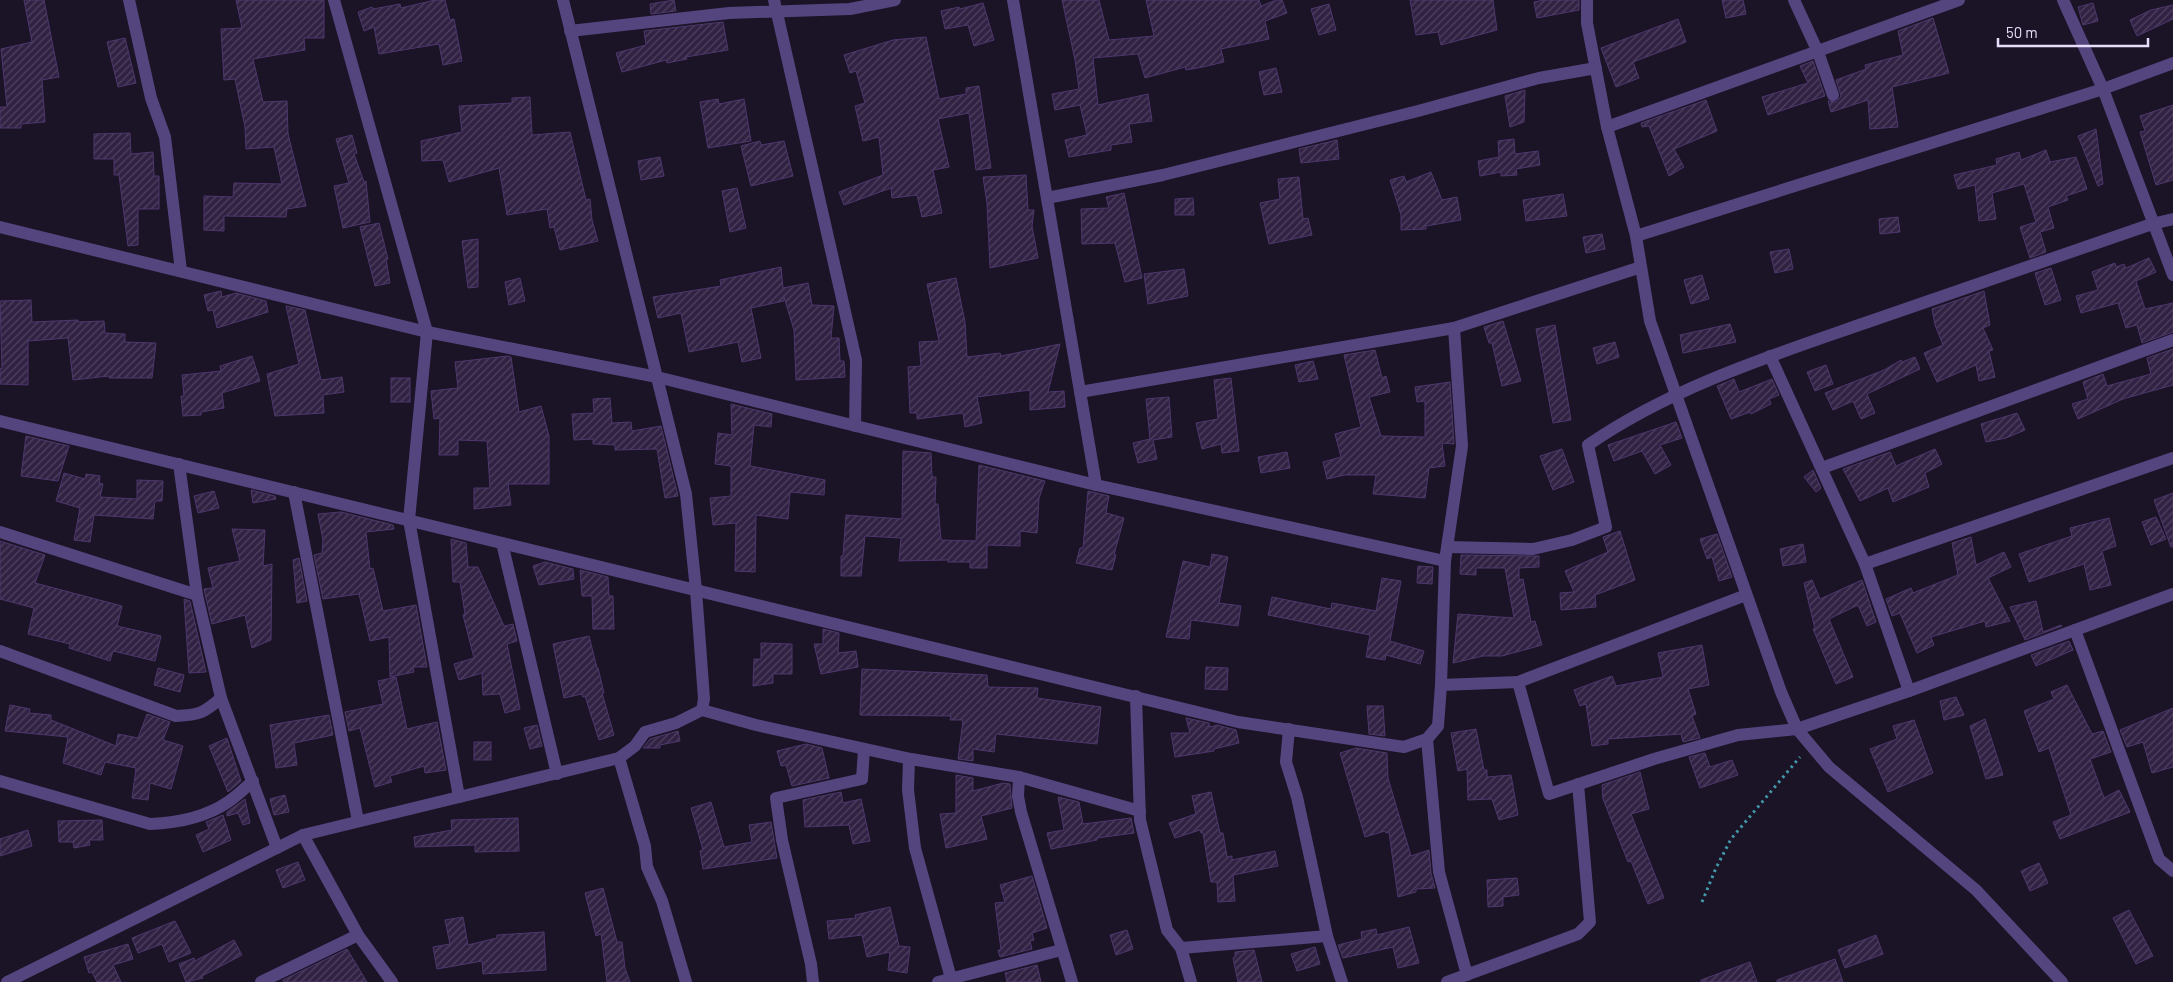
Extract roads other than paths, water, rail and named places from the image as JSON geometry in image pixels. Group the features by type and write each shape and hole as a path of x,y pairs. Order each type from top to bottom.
{"street":[{"path":"129,0 151,98 165,137 181,271"},
{"path":"334,0 427,332 409,520 459,797"},
{"path":"563,0 686,494 696,590 704,699 702,710"},
{"path":"570,30 775,6 850,9 896,0"},
{"path":"1013,0 1096,485"},
{"path":"1587,0 1588,23 1607,127 1636,236 1650,322 1781,692 1797,729 1829,767 1976,890 2062,982"},
{"path":"1794,0 1818,52 1833,95"},
{"path":"1607,127 1959,0"},
{"path":"2062,0 2103,89 2152,224 2173,275"},
{"path":"775,6 856,360 855,426"},
{"path":"1636,236 2103,89 2173,63"},
{"path":"1047,198 1163,175 1418,112 1539,78 1596,68"},
{"path":"1447,547 1533,549 1572,540 1606,526 1588,444 1640,412 1675,395 1770,356 2152,224 2173,219"},
{"path":"0,227 427,332 657,377 1096,485 1445,561"},
{"path":"1080,392 1454,328 1641,268"},
{"path":"0,420 1238,722 1404,747 1427,739 1438,726 1445,561 1462,446 1454,328"},
{"path":"1822,468 2173,340"},
{"path":"1770,356 1865,564 1909,691"},
{"path":"1865,564 2173,458"},
{"path":"179,464 197,595 221,698 277,848"},
{"path":"294,492 358,822"},
{"path":"0,532 197,595"},
{"path":"502,542 557,774"},
{"path":"1518,682 1549,794 1654,759 1738,735 1797,729 1909,691 2173,594"},
{"path":"1441,686 1518,682 1746,595"},
{"path":"2075,630 2159,859 2173,871"},
{"path":"0,651 176,716 197,715 210,708 221,698"},
{"path":"1136,696 1140,820 1168,930 1181,948 1192,982"},
{"path":"7,982 303,835 620,758 635,746 646,732 676,723 702,710 756,725 909,759 1019,777 1140,811"},
{"path":"1289,729 1286,762 1297,797 1327,936 1342,982"},
{"path":"1427,739 1440,872 1468,975"},
{"path":"813,982 811,964 782,840 776,798 862,780 864,749"},
{"path":"620,758 645,846 647,867 662,901 686,982"},
{"path":"909,759 908,790 915,848 952,980"},
{"path":"1019,777 1018,796 1021,812 1072,982"},
{"path":"0,780 150,824 174,824 206,812 228,802 253,781"},
{"path":"1447,982 1578,934 1590,922 1578,784"},
{"path":"303,835 358,934 392,982"},
{"path":"261,982 358,934"},
{"path":"1181,948 1327,936"},
{"path":"938,982 952,980 1061,950"}]}
